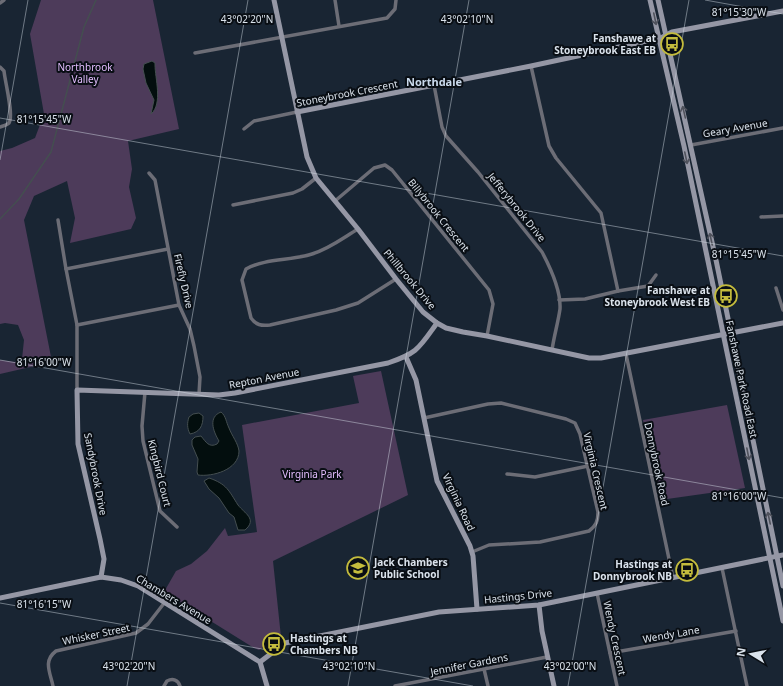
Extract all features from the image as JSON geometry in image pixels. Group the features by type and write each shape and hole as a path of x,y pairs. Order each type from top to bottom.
{"street":[{"path":"0,3 4,0"},
{"name":"Phillbrook Drive","path":"274,0 307,157 316,178 423,312 437,323 452,329 589,358 601,358 626,354 731,332"},
{"path":"335,0 339,26"},
{"path":"195,53 387,18 395,9 396,0"},
{"name":"Fanshawe Park Road East","path":"650,0 684,146 783,621"},
{"name":"Fanshawe Park Road East","path":"658,0 731,332 783,586"},
{"name":"Stoneybrook Crescent","path":"244,129 254,121 531,66 659,39 672,32 783,11"},
{"path":"531,66 549,146 556,158 602,214 618,291"},
{"path":"0,67 4,71 11,115 9,123 0,127"},
{"name":"Jefferybrook Drive","path":"434,85 442,127 446,136 478,172 542,252 554,279 560,308 552,350"},
{"name":"Geary Avenue","path":"691,145 783,128"},
{"name":"Billybrook Crescent","path":"335,201 374,168 386,165 392,170 489,290 492,304 487,336"},
{"name":"Firefly Drive","path":"149,173 155,180 179,305 190,329 194,346 200,377 199,394"},
{"path":"233,205 293,193 302,189 316,178"},
{"path":"761,217 783,216"},
{"name":"Sandybrook Drive","path":"58,220 77,325 78,444 104,559 101,577"},
{"path":"358,229 323,250 311,254 255,264 246,269 242,280 250,318 262,326 336,310 358,303 396,279"},
{"path":"66,269 168,248"},
{"path":"559,300 585,299 648,286 656,275"},
{"path":"776,288 783,310"},
{"path":"77,325 179,305"},
{"name":"Repton Avenue","path":"77,390 219,395 235,393 388,363 406,357 414,352 423,343 437,323"},
{"path":"731,332 783,323"},
{"name":"Donnybrook Road","path":"626,354 673,578"},
{"name":"Virginia Road","path":"406,357 416,380 437,481 472,552 477,609"},
{"name":"Kingbird Court","path":"145,392 142,426 143,440 158,504 160,511 177,527"},
{"name":"Virginia Crescent","path":"424,418 488,404 501,404 566,419 575,423 578,428 598,512 598,519 594,527 589,531 540,542 489,545 472,552"},
{"path":"507,474 534,477 588,466"},
{"name":"Hastings Drive","path":"260,662 285,643 439,612 539,605 783,555"},
{"path":"722,568 747,686"},
{"name":"Chambers Avenue","path":"0,598 101,577 121,580 138,586 260,662"},
{"name":"Wendy Crescent","path":"597,593 617,686"},
{"name":"Whisker Street","path":"53,686 48,662 50,655 56,651 136,633 148,624 164,602"},
{"path":"539,605 542,631 554,686"},
{"name":"Wendy Lane","path":"610,653 736,631"},
{"name":"Jennifer Gardens","path":"395,686 547,657"},
{"path":"260,662 267,686"},
{"path":"484,669 488,686"},
{"path":"164,686 167,681 174,679 180,686"}],"green space":[{"name":"Northbrook Valley","path":"41,0 153,0 179,129 128,141 132,169 129,187 136,218 131,229 70,243 75,218 67,181 34,196 24,220 52,362 0,374 0,360 15,362 22,359 24,340 18,325 5,323 0,324 0,151 12,148 35,138 44,114 30,34"},
{"name":"Virginia Park","path":"381,371 408,495 273,561 281,637 275,639 259,650 164,592 176,571 191,564 207,551 225,528 228,536 257,532 242,425 359,403 353,376"},
{"path":"727,405 745,488 660,500 643,420"}],"shaded area":[{"path":"152,61 155,63 158,98 155,110 151,114 154,100 146,83 143,69 144,64"},
{"path":"221,412 225,417 237,445 239,451 238,458 235,463 224,471 210,475 198,475 198,459 192,445 192,440 195,437 201,436 210,445 217,444 219,441 215,433 213,421 214,417"},
{"path":"199,413 203,416 202,426 196,432 190,434 188,430 189,417 193,414"},
{"path":"209,478 224,485 238,505 249,516 250,523 245,530 238,530 234,517 229,513 219,498 209,489 204,481"}],"waterway":[{"path":"0,219 19,199 51,152 84,27 96,0"}],"place":[{"name":"Fanshawe at Stoneybrook East EB","path":"672,44"},
{"name":"Fanshawe at Stoneybrook West EB","path":"726,296"},
{"name":"Jack Chambers Public School","path":"358,568"},
{"name":"Hastings at Donnybrook NB","path":"687,570"},
{"name":"Hastings at Chambers NB","path":"274,644"}],"district":[{"name":"Northdale","path":"434,82"}]}
